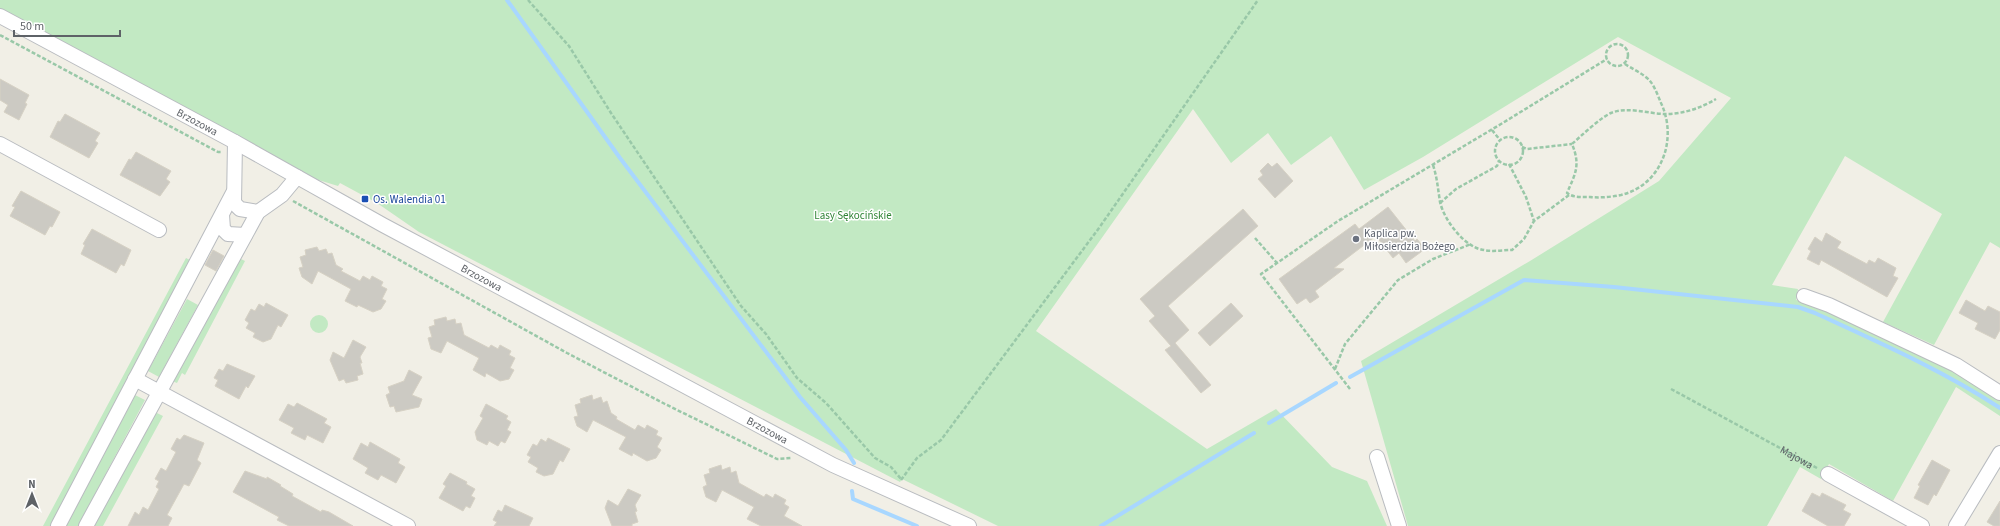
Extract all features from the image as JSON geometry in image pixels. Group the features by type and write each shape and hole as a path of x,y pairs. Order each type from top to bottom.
{"street":[{"name":"Brzozowa","path":"0,16 832,465 969,526"},
{"path":"235,142 234,204 250,212 258,212"},
{"path":"0,144 159,230"},
{"path":"86,526 258,212 282,195 297,177"},
{"path":"58,526 233,193"},
{"path":"222,215 223,229 228,234 245,235"},
{"path":"1804,296 1829,305 1956,365 2000,392"},
{"path":"136,379 408,526"},
{"path":"1956,526 2000,453"},
{"path":"1377,457 1399,526"},
{"path":"1828,474 1922,526"}],"path":[{"path":"528,0 569,46 611,113 741,306 766,334 797,378 826,403 875,458 891,467 901,481 917,458 941,440 1099,228 1258,0"},
{"path":"0,35 218,152 228,150 235,142"},
{"path":"1569,195 1571,197 1602,198 1622,195 1652,177 1667,150 1669,130 1667,114 1650,81 1625,64 1615,66 1607,59 1606,53 1609,47 1614,44 1620,44 1626,47 1629,52 1628,60 1625,64"},
{"path":"1350,389 1261,274 1338,221 1492,130 1607,59"},
{"path":"1440,203 1456,189 1497,166 1499,160 1495,151 1500,140 1511,137 1518,140 1522,147 1527,150 1572,144 1611,113 1622,111 1667,114 1689,111 1705,106 1716,100"},
{"path":"1492,130 1500,140"},
{"path":"1569,195 1567,193 1576,175 1577,166 1576,154 1572,144"},
{"path":"1499,160 1509,164 1516,163 1520,158 1522,147"},
{"path":"1509,164 1526,197 1534,221"},
{"path":"1433,165 1438,184 1440,203 1458,234 1461,238 1483,250 1512,250 1524,239 1534,221 1569,195"},
{"path":"282,195 567,353 665,404 777,459 796,458"},
{"path":"1255,238 1277,263"},
{"path":"1335,370 1345,344 1398,280 1434,259 1471,244"},
{"name":"Majowa","path":"1671,389 1828,474"}],"green space":[{"name":"Lasy Sękocińskie","path":"0,0 2000,0 2000,248 1990,242 1934,345 1883,322 1942,214 1845,156 1772,285 1798,289 1796,300 1808,302 1950,367 2000,394 2000,416 1956,387 1893,501 1829,464 1821,479 1800,467 1767,526 1408,526 1361,361 1530,261 1659,181 1731,98 1618,37 1423,157 1364,190 1331,136 1291,165 1268,133 1231,163 1193,109 1036,331 1207,449 1276,409 1332,467 1367,481 1387,526 998,526 902,479 900,482 419,232 377,203 340,183 338,186 312,178 0,13"},
{"path":"237,257 245,261 185,375 182,373 177,383 172,381"},
{"path":"186,258 192,261 51,526 43,526"},
{"path":"187,299 198,305 159,377 148,371"},
{"path":"319,315 325,318 328,324 325,330 319,333 313,330 310,324 313,318"},
{"path":"135,395 145,400 78,526 65,526"},
{"path":"153,411 163,416 103,526 92,526"}],"building":[{"path":"0,79 29,95 25,103 27,104 19,120 4,112 8,105 0,100"},
{"path":"65,114 100,133 95,141 98,143 89,158 50,137 58,121 60,122"},
{"path":"136,152 171,171 166,179 170,182 160,196 120,175 129,159 131,160"},
{"path":"1268,163 1272,167 1277,163 1293,181 1275,198 1258,179 1263,175 1260,171"},
{"path":"21,191 60,212 52,227 50,226 45,235 10,216 15,207 12,206"},
{"path":"1388,207 1415,241 1417,239 1425,249 1406,263 1399,253 1393,258 1376,236 1334,268 1344,269 1315,291 1319,297 1310,303 1306,298 1297,304 1279,279 1355,224 1359,229"},
{"path":"1243,209 1258,226 1168,306 1189,330 1175,343 1211,385 1201,393 1165,350 1171,346 1149,321 1155,316 1140,299"},
{"path":"92,229 131,250 124,266 121,264 116,273 81,254 85,245 83,244"},
{"path":"1826,233 1841,242 1837,248 1867,264 1869,260 1875,263 1878,258 1896,268 1893,276 1898,278 1887,297 1821,260 1819,265 1807,259 1811,251 1808,249 1815,237 1822,242"},
{"path":"317,247 319,251 326,249 328,254 332,253 336,265 343,269 341,271 360,281 363,276 370,280 372,276 383,282 381,286 387,289 382,299 386,301 381,309 373,312 345,301 351,289 318,271 312,284 302,277 299,268 303,267 300,257 306,255 305,250"},
{"path":"213,250 224,256 216,271 205,265"},
{"path":"1966,300 1985,311 1988,306 2000,312 2000,330 1995,339 1975,329 1978,323 1959,313"},
{"path":"266,303 288,315 281,327 278,325 271,339 263,342 253,337 255,333 246,328 249,323 245,320 251,309 255,311 259,304 264,307"},
{"path":"1231,303 1243,316 1210,346 1198,333"},
{"path":"446,317 447,321 455,319 456,324 461,323 464,335 489,348 491,345 498,349 500,345 511,351 509,355 515,358 510,368 514,370 509,379 500,381 486,373 485,377 473,370 479,358 447,341 441,353 431,349 428,338 432,337 429,327 435,325 434,320"},
{"path":"353,340 366,347 360,357 363,374 357,376 358,380 346,383 344,379 339,381 330,360 333,352 344,358"},
{"path":"227,364 255,376 248,388 246,386 239,399 215,386 218,380 214,378 219,369 223,371"},
{"path":"409,370 422,377 412,395 422,399 419,407 396,412 394,406 390,407 386,395 390,393 388,387 404,381"},
{"path":"592,395 593,400 601,397 603,403 607,401 611,413 617,417 616,419 635,430 638,425 645,429 647,425 658,431 656,435 662,438 657,447 661,450 656,458 647,461 633,453 632,456 619,449 626,437 593,420 587,432 577,426 574,417 578,416 575,405 581,403 580,399"},
{"path":"297,403 327,419 324,423 331,427 323,443 307,435 305,440 291,433 294,428 279,420 288,404 294,407"},
{"path":"486,404 508,416 506,419 511,422 507,430 511,432 505,443 501,441 498,446 489,441 487,445 477,440 475,432 483,418 480,416"},
{"path":"184,435 204,443 197,460 201,463 189,486 184,484 167,515 172,518 168,526 128,526 135,512 139,515 143,507 148,510 159,489 156,487 159,481 155,479 161,468 166,471 176,452 171,449 177,438 180,440"},
{"path":"548,438 570,449 563,462 560,460 553,474 544,476 536,472 538,468 528,462 531,457 527,455 533,444 537,446 541,439 546,442"},
{"path":"370,442 400,459 398,463 405,467 396,483 381,475 378,480 365,473 368,468 353,459 361,443 368,447"},
{"path":"1932,460 1950,470 1936,496 1934,494 1928,505 1914,498 1920,486 1918,485"},
{"path":"721,465 722,470 730,467 731,473 736,471 739,483 764,497 766,494 773,498 775,494 786,500 784,504 789,507 784,516 802,526 761,526 747,519 754,507 722,490 716,502 706,497 703,487 707,485 704,475 710,473 709,469"},
{"path":"245,471 267,479 267,477 293,494 292,496 321,512 322,510 329,512 353,526 289,526 277,520 279,517 233,492"},
{"path":"450,473 467,482 466,484 475,489 471,496 475,498 470,508 466,506 463,511 439,498 446,486 443,484"},
{"path":"628,489 641,495 635,505 637,511 635,512 638,522 632,524 632,526 612,526 605,508 608,500 618,506"},
{"path":"1812,493 1820,497 1822,493 1846,505 1843,510 1851,514 1844,526 1828,526 1802,511"},
{"path":"2000,501 2000,526 1994,526 1987,522"},
{"path":"505,505 533,518 529,526 494,526 497,522 493,520 498,510 502,512"}],"waterway":[{"path":"507,0 620,158 800,397 846,450 854,463"},
{"path":"1350,377 1524,280 1614,287 1798,307 1815,313 1909,357 1955,381 2000,408"},
{"path":"1269,423 1336,383"},
{"path":"1101,526 1254,433"},
{"path":"852,491 853,499 917,526"}],"place":[{"name":"Os. Walendia 01","path":"365,199"},
{"name":"Kaplica pw. Miłosierdzia Bożego","path":"1356,239"}]}
